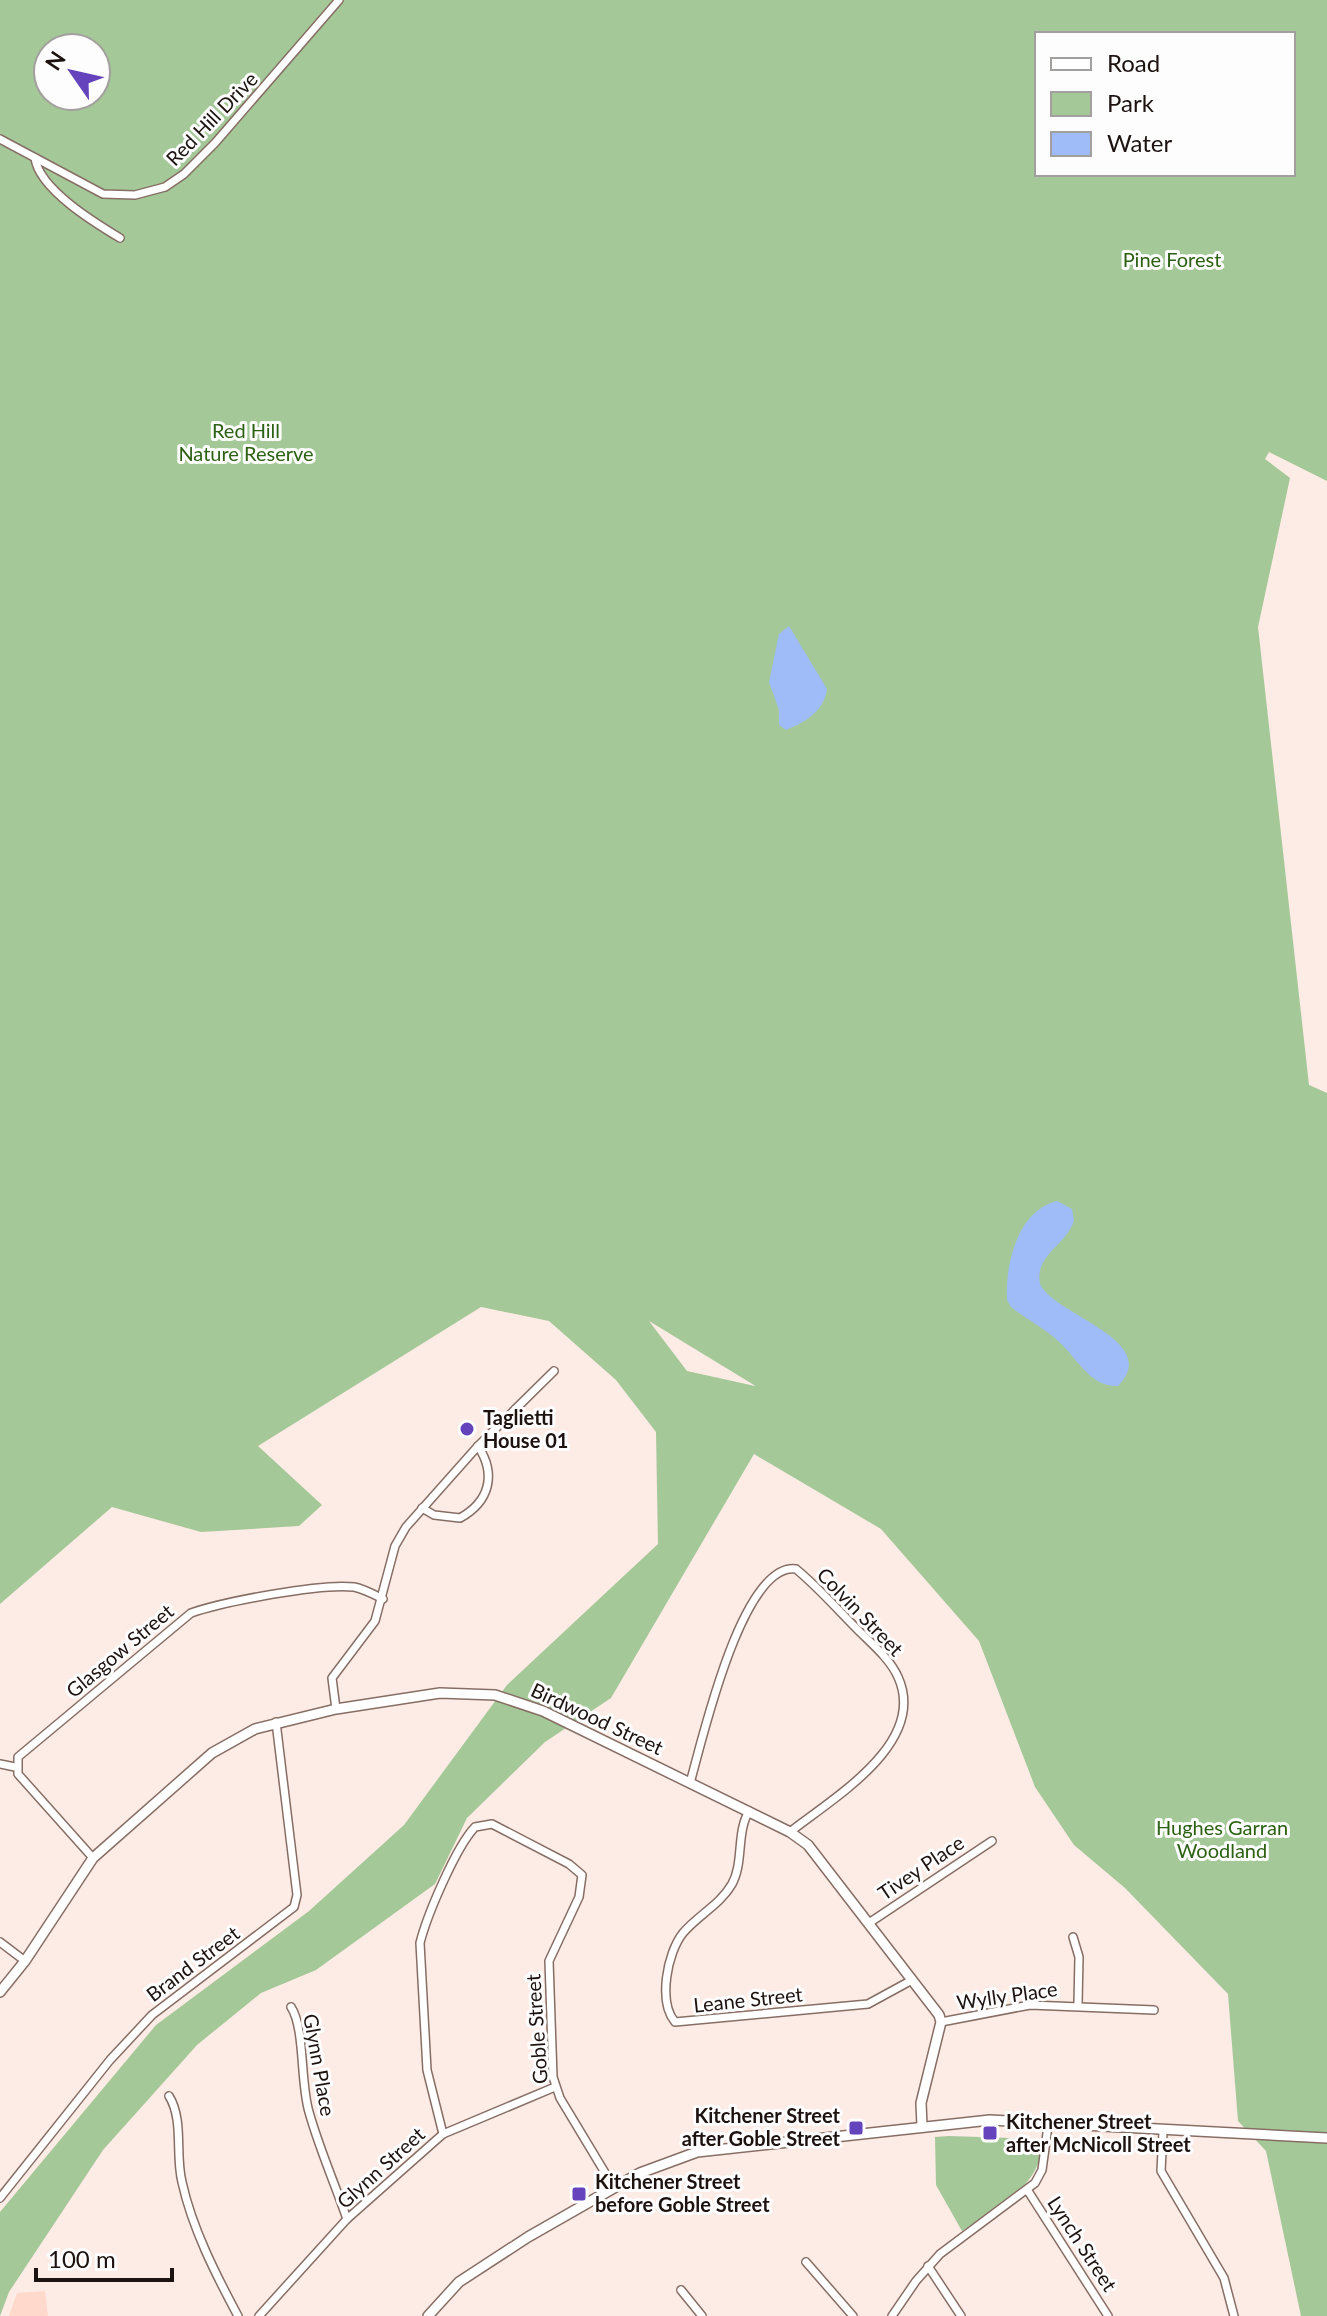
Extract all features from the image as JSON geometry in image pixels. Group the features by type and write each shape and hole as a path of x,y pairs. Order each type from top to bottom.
{"street":[{"name":"Red Hill Drive","path":"0,139 103,194 135,195 165,187 184,174 215,143 339,0"},
{"path":"35,158 38,171 65,199 120,238"},
{"path":"336,1709 332,1678 375,1621 395,1546 422,1508 478,1446 554,1371"},
{"path":"422,1508 434,1515 460,1518 484,1501 489,1488 489,1471 478,1446"},
{"name":"Colvin Street","path":"690,1783 715,1695 739,1629 773,1574 784,1568 796,1569 888,1661 904,1692 904,1710 899,1729 875,1762 790,1832"},
{"name":"Glasgow Street","path":"15,1767 18,1757 191,1613 216,1605 332,1587 364,1589 383,1599"},
{"name":"Birdwood Street","path":"0,1992 25,1961 93,1858 212,1753 276,1722 336,1709 467,1692 495,1695 543,1711 790,1832 824,1864 941,2022"},
{"name":"Brand Street","path":"0,2198 110,2060 152,2015 294,1907 297,1895 276,1722"},
{"path":"0,1764 15,1767 93,1858"},
{"name":"Leane Street","path":"749,1811 733,1883 723,1898 684,1933 675,1947 667,2001 668,2012 675,2022 868,2004 912,1980"},
{"name":"Goble Street","path":"443,2134 427,2070 420,1943 425,1923 465,1840 481,1823 505,1830 569,1864 582,1875 579,1897 549,1961 555,2087 613,2186"},
{"name":"Tivey Place","path":"869,1923 992,1841"},
{"name":"Wylly Place","path":"1073,1937 1079,1957 1078,2004"},
{"path":"0,1942 25,1961"},
{"name":"Wylly Place","path":"941,2022 1030,2005 1078,2004 1154,2010"},
{"name":"Glynn Place","path":"291,2007 300,2029 299,2060 309,2112 347,2219"},
{"path":"922,2126 921,2103 941,2022"},
{"name":"Glynn Street","path":"259,2316 347,2219 443,2134 555,2087"},
{"path":"169,2096 177,2113 177,2157 188,2204 238,2316"},
{"path":"428,2316 470,2274 613,2186 697,2152 990,2120 1048,2126 1327,2138"},
{"path":"892,2316 928,2266 1028,2191 1042,2170 1048,2126"},
{"path":"1163,2132 1161,2171 1224,2278 1234,2316"},
{"name":"Lynch Street","path":"1028,2191 1108,2316"},
{"path":"806,2262 853,2316"},
{"path":"928,2266 961,2316"},
{"path":"681,2290 702,2316"}],"shaded area":[{"path":"45,2291 48,2316 9,2316 17,2293"}],"green space":[{"path":"0,0 1327,0 1327,481 1269,452 1265,459 1290,478 1258,627 1309,1085 1327,1093 1327,2316 1301,2316 1266,2151 1238,2121 1228,1994 1125,1888 1074,1845 1035,1787 979,1641 881,1529 754,1454 611,1698 545,1742 467,1818 435,1884 316,1970 261,1993 197,2045 103,2150 9,2292 0,2316 0,2212 156,2025 309,1911 404,1825 507,1685 658,1544 656,1432 616,1380 549,1321 481,1307 258,1446 322,1505 299,1526 201,1532 112,1507 0,1604","holes":["649,1321 755,1386 687,1371"]},
{"path":"935,2137 1039,2139 1040,2155 1036,2169 1027,2182 1016,2194 962,2231 936,2185"}],"water":[{"path":"789,626 827,689 822,704 813,715 786,730 779,725 779,710 769,682 779,634"},
{"path":"1057,1201 1072,1209 1074,1220 1042,1265 1040,1284 1050,1296 1117,1342 1127,1355 1128,1370 1118,1386 1099,1382 1091,1376 1058,1341 1011,1307 1007,1300 1011,1256 1023,1227 1043,1207"}],"place":[{"name":"Taglietti House 01","path":"467,1429"},
{"name":"Kitchener Street after Goble Street","path":"856,2128"},
{"name":"Kitchener Street after McNicoll Street","path":"990,2133"},
{"name":"Kitchener Street before Goble Street","path":"579,2194"}],"park label":[{"name":"Pine Forest","path":"1172,260"},
{"name":"Red Hill Nature Reserve","path":"246,442"},
{"name":"Hughes Garran Woodland","path":"1222,1840"}]}
